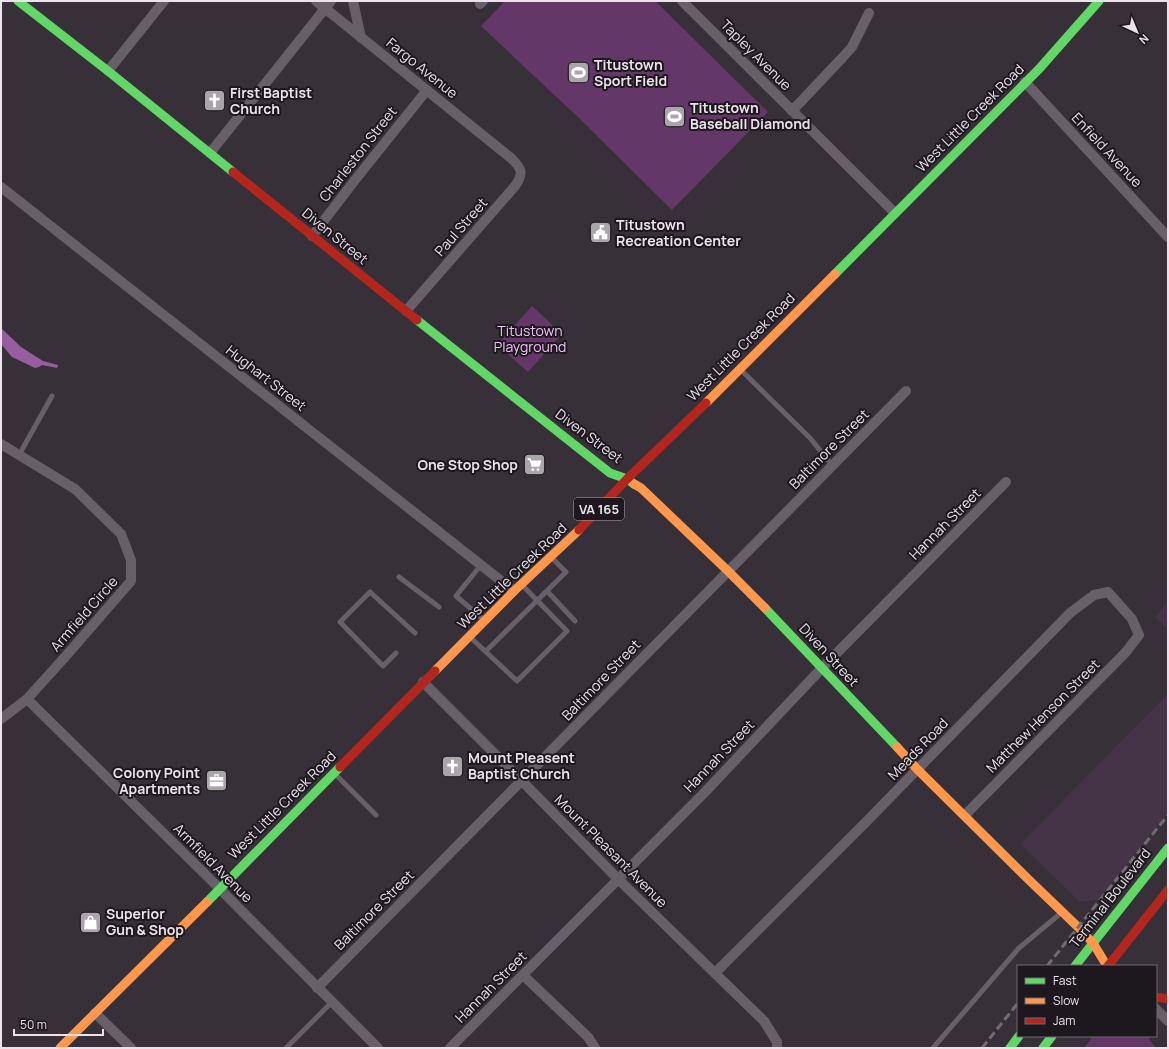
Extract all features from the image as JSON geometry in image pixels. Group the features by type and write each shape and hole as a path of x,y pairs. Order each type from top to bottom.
{"main road":[{"name":"Diven Street","path":"18,1 108,71 312,236 610,473 627,479 641,488 728,571 917,769 1061,912 1078,927 1093,943 1107,965"},
{"name":"West Little Creek Road","path":"60,1048 517,588 581,528 627,479 679,430 1039,69 1098,1"},
{"name":"Terminal Boulevard","path":"1075,965 1168,848"},
{"path":"1109,965 1168,890"},
{"path":"1157,997 1168,999"},
{"path":"1010,1048 1018,1037"},
{"path":"1043,1048 1051,1037"}],"street":[{"path":"108,71 164,1"},
{"name":"Fargo Avenue","path":"316,1 328,5 361,38 511,158"},
{"path":"353,1 361,38"},
{"name":"Tapley Avenue","path":"685,2 895,213"},
{"path":"210,154 328,5"},
{"path":"792,111 852,47 869,13"},
{"name":"Enfield Avenue","path":"1025,82 1168,237"},
{"name":"Charleston Street","path":"312,236 427,90"},
{"name":"Paul Street","path":"406,311 521,179 520,166 511,158"},
{"name":"Hughart Street","path":"1,187 480,565 517,588"},
{"name":"Baltimore Street","path":"317,988 906,391"},
{"name":"Armfield Circle","path":"1,444 75,489 121,534 131,560 131,581 27,699 1,720"},
{"name":"Hannah Street","path":"450,1048 706,791 822,668 1006,482"},
{"name":"Meads Road","path":"715,973 1070,613 1094,595 1108,592 1132,619 1139,635"},
{"name":"Matthew Henson Street","path":"965,816 1126,652 1139,635"},
{"name":"Mount Pleasant Avenue","path":"423,682 618,880 764,1021 777,1045"},
{"name":"Armfield Avenue","path":"27,699 220,888 317,988 378,1048"},
{"path":"523,975 588,1037 595,1048"},
{"path":"1157,1010 1168,1021"},
{"path":"95,1012 131,1048"}],"lane":[{"path":"740,369 810,438 832,465"},
{"path":"19,455 52,396"},
{"path":"486,651 566,572 551,556"},
{"path":"480,565 456,596 485,620"},
{"path":"399,577 439,607"},
{"path":"469,636 517,681 567,631 537,601 517,588"},
{"path":"547,591 575,621"},
{"path":"396,653 383,666 340,622 370,592 415,633"},
{"path":"334,773 376,815"},
{"path":"933,1048 1019,948 1061,912"},
{"path":"286,1048 332,1002"}],"shaded area":[{"path":"1,328 21,347 43,361 58,365 57,368 42,365 35,368 12,357 1,344"},
{"path":"1168,601 1168,629 1155,617"},
{"path":"1168,694 1168,812 1098,900 1080,902 1020,844"}],"green space":[{"path":"505,1 655,1 768,112 672,210 581,120 481,26"},
{"name":"Titustown Playground","path":"532,306 562,334 528,372 497,345"},
{"path":"1092,1037 1148,1037 1156,1048 1084,1048"}],"railway":[{"path":"1048,965 1168,815"},
{"path":"982,1048 1017,1004"}],"traffic: fast":[{"path":"18,1 108,71 233,172"},
{"path":"835,274 1039,69 1099,1"},
{"path":"417,320 610,473 627,479 634,484"},
{"path":"765,608 897,747"},
{"path":"207,902 340,767"},
{"path":"1076,965 1168,848"},
{"path":"1010,1048 1018,1037"},
{"path":"1043,1048 1051,1037"}],"traffic: slow":[{"path":"706,403 835,274"},
{"path":"634,484 641,488 765,608"},
{"path":"435,671 514,591 579,530"},
{"path":"897,747 917,769 1078,927 1093,943 1106,965"},
{"path":"60,1048 207,902"}],"traffic: jam":[{"path":"233,172 417,320"},
{"path":"579,530 627,479 706,403"},
{"path":"340,767 435,671"},
{"path":"1109,965 1168,890"},
{"path":"1157,997 1168,999"}],"place":[{"name":"Titustown Sport Field","path":"578,73"},
{"name":"First Baptist Church","path":"214,101"},
{"name":"Titustown Baseball Diamond","path":"674,116"},
{"name":"Titustown Recreation Center","path":"600,233"},
{"name":"One Stop Shop","path":"534,465"},
{"name":"Mount Pleasent Baptist Church","path":"452,766"},
{"name":"Colony Point Apartments","path":"216,781"},
{"name":"Superior Gun & Shop","path":"90,922"}]}
